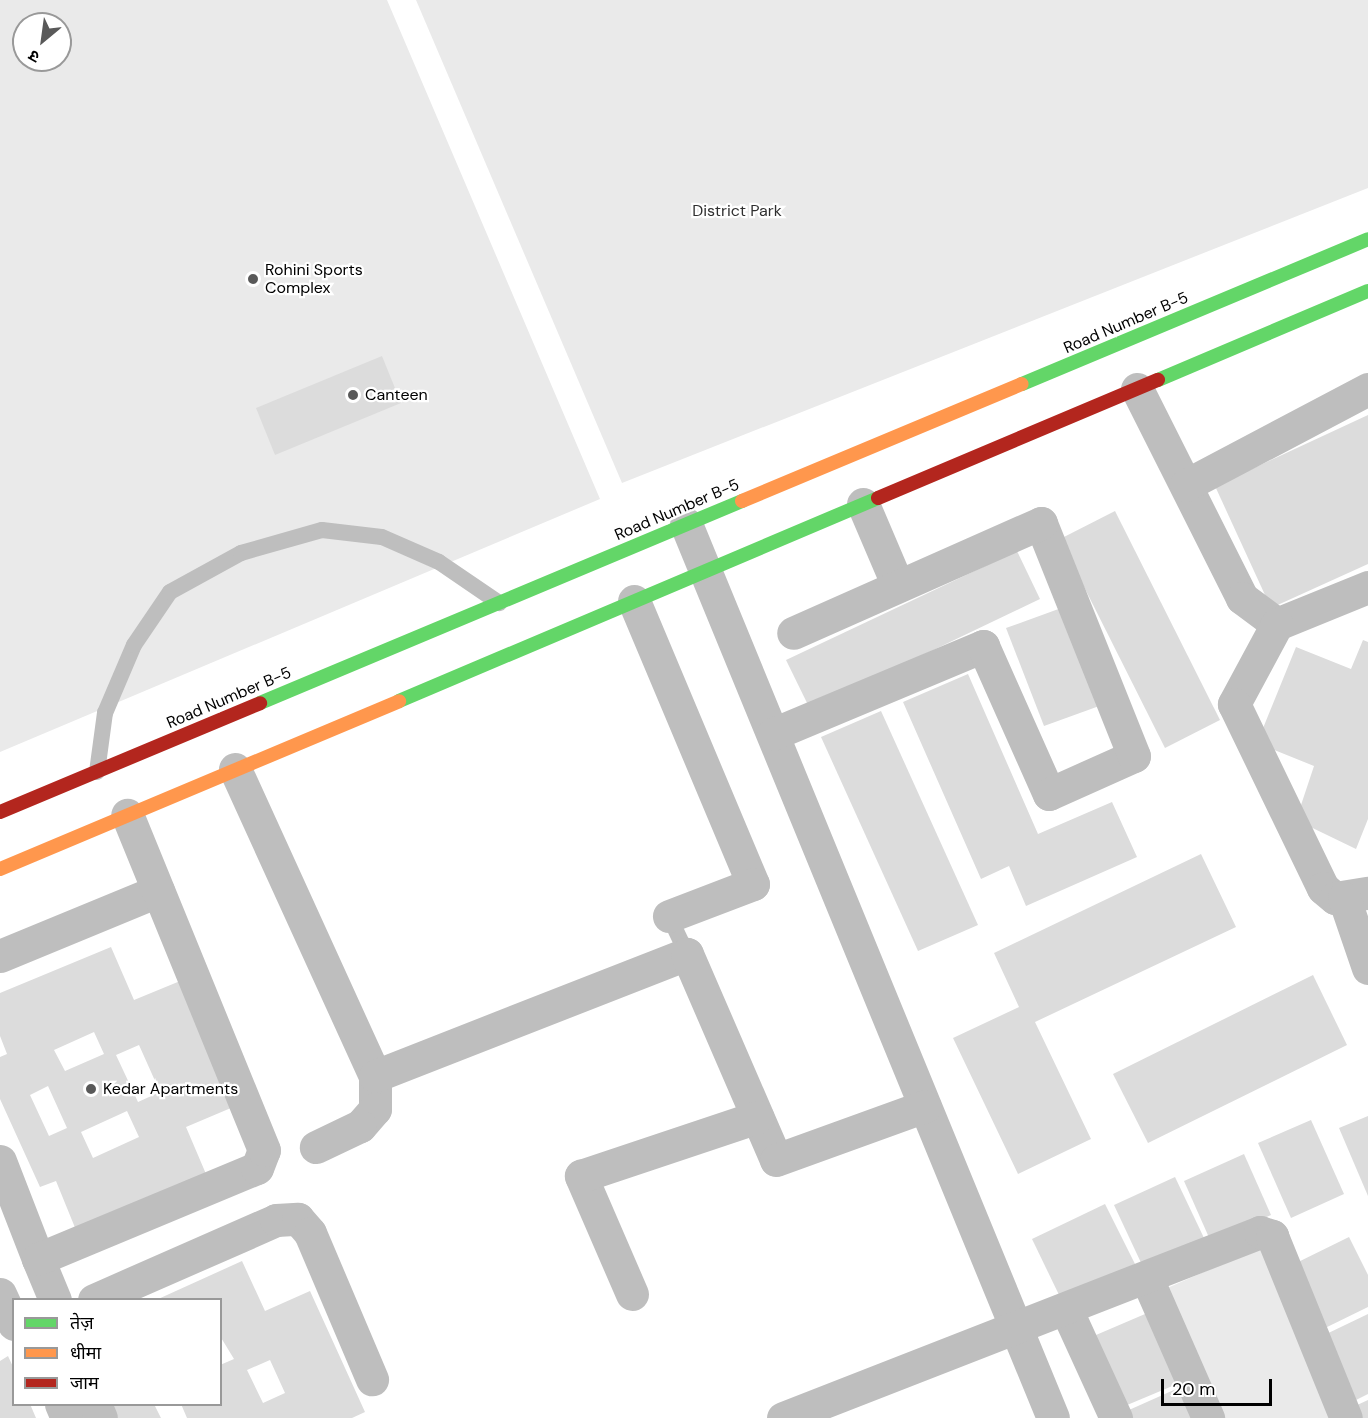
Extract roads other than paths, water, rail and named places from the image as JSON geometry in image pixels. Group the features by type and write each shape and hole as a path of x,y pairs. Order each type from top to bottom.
{"street":[{"name":"Road Number B-5","path":"0,812 1368,239"},
{"path":"0,869 1368,291"},
{"path":"1186,485 1368,388"},
{"path":"1137,389 1242,597 1277,624"},
{"path":"863,504 898,586"},
{"path":"686,524 1053,1418"},
{"path":"773,734 983,646 1049,794 1134,756 1041,524 793,633"},
{"path":"1368,587 1277,624 1234,704 1323,888 1356,896 1368,968"},
{"path":"634,601 753,884 669,916"},
{"path":"235,769 375,1076 375,1109 360,1126 316,1147"},
{"path":"38,1259 256,1168 263,1156 263,1141 127,815"},
{"path":"0,956 158,891"},
{"path":"375,1076 687,954 776,1160 925,1106"},
{"path":"632,1294 581,1176 757,1117"},
{"path":"0,1161 55,1298"},
{"path":"96,1298 276,1220 298,1218 310,1233 372,1379"},
{"path":"783,1418 1148,1281 1246,1236 1272,1236 1346,1418"},
{"path":"1148,1281 1208,1418"},
{"path":"0,1294 12,1320"},
{"path":"1067,1311 1116,1418"}],"lane":[{"path":"97,772 105,713 134,645 170,592 241,553 322,530 382,537 439,562 499,603"},
{"path":"669,916 687,954"}],"place":[{"name":"Rohini Sports Complex","path":"253,279"},
{"name":"Canteen","path":"353,395"},
{"name":"Kedar Apartments","path":"91,1089"}],"park label":[{"name":"District Park","path":"737,211"}]}
